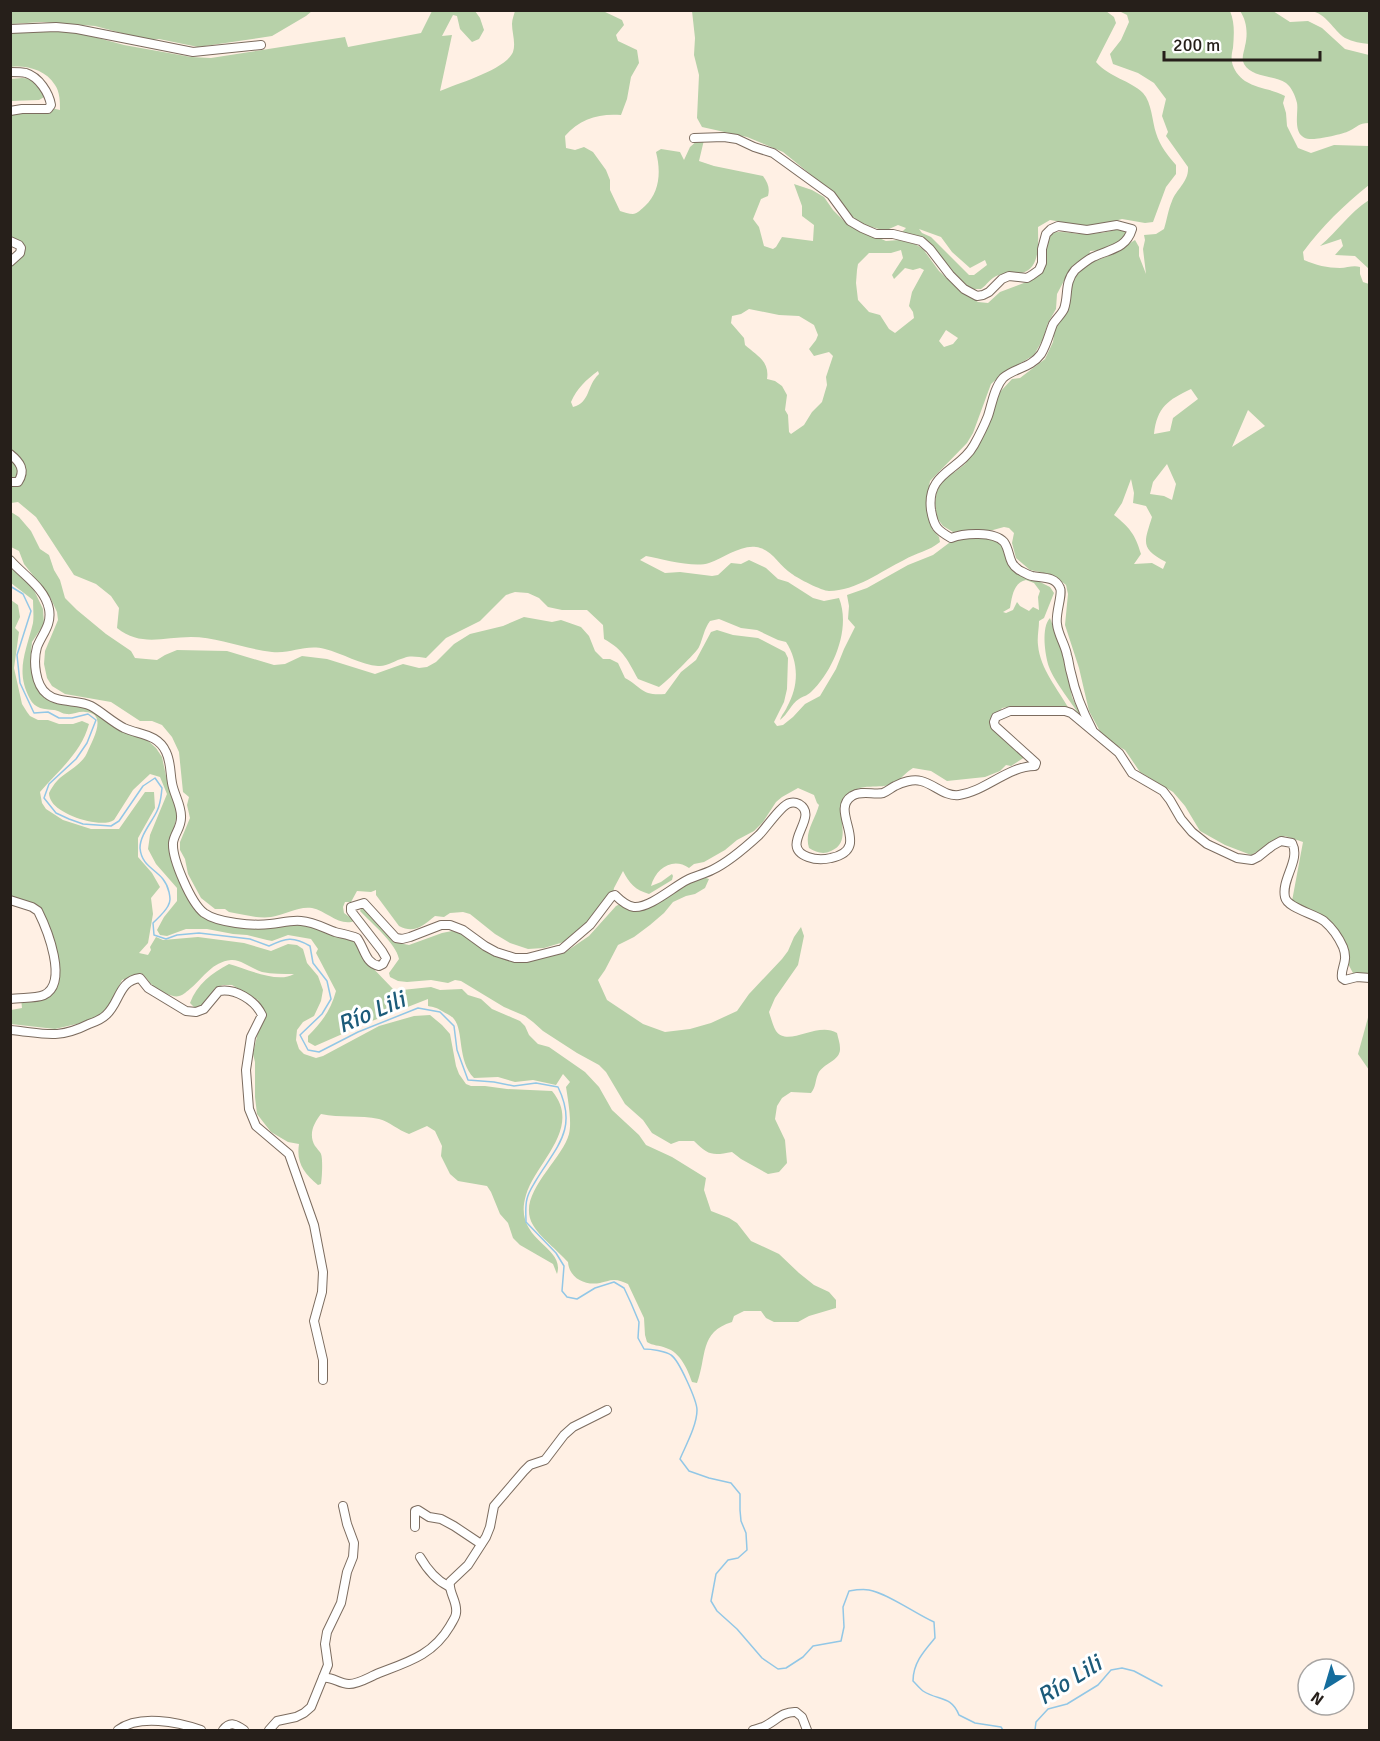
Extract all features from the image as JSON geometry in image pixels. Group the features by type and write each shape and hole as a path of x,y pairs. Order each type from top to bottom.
{"street":[{"path":"10,29 57,27 77,29 193,52 261,45"},
{"path":"10,72 25,72 34,77 46,92 51,105 48,109 10,111"},
{"path":"694,138 737,139 773,153 831,195 850,220 862,228 876,234 893,234 921,241 964,289 977,296 989,292 1002,279 1009,276 1027,278 1039,270 1046,234 1051,229 1058,226 1087,230 1117,225 1132,229 1124,244 1086,261 1073,273 1068,281 1064,307 1041,353 1035,361 1005,376 998,385 988,417 974,445 962,461 945,471 935,484 932,493 931,507 934,525 942,534 951,538 982,534 999,538 1006,545 1009,559 1018,569 1033,576 1049,578 1060,587 1056,612 1057,627 1076,689 1093,731"},
{"path":"10,241 21,248 20,253 10,262"},
{"path":"10,454 20,463 22,469 18,482 10,482"},
{"path":"10,560 35,585 49,607 50,619 37,647 35,662 40,686 47,694 57,699 90,705 126,729 148,735 156,740 166,752 172,784 181,810 180,827 173,841 173,847 182,876 197,906 211,916 245,924 272,924 289,921 314,923 357,938 365,955 376,966 383,964 386,958 351,911 351,907 363,903 396,938 402,939 441,925 450,925 463,930 496,952 515,958 527,958 562,949 568,945 590,925 612,896 633,907 639,906 649,903 688,880 713,870 758,836 789,802 796,803 806,811 796,843 797,849 801,854 821,860 834,858 844,852 851,843 845,806 849,798 856,794 882,793 896,785 917,781 924,782 943,792 959,795 1022,767 1037,765 995,726 996,717 1010,711 1065,711 1071,713 1119,753 1132,773 1163,791 1181,819 1207,844 1237,858 1252,860 1281,841 1292,843 1295,851 1284,895 1286,899 1325,922 1339,940 1344,949 1346,962 1342,978 1345,980 1358,977 1370,978"},
{"path":"10,900 38,911 56,961 53,984 49,991 34,997 10,999"},
{"path":"10,1030 61,1035 80,1029 106,1016 121,989 134,979 140,978 148,988 186,1011 196,1012 204,1009 219,991 224,990 241,995 253,1003 262,1014 251,1037 246,1070 249,1110 256,1126 289,1154 314,1225 323,1272 322,1292 314,1321 323,1360 323,1380"},
{"path":"448,1586 468,1565 481,1544 490,1527 494,1506 500,1497 530,1466 545,1460 573,1427 607,1410"},
{"path":"269,1731 277,1721 296,1717 311,1707 328,1665 325,1644 327,1632 341,1603 347,1572 353,1557 354,1543 343,1506"},
{"path":"415,1527 414,1514 418,1510 429,1517 441,1519 454,1526 481,1544"},
{"path":"323,1678 329,1677 344,1683 358,1682 408,1663 437,1644 456,1613 455,1601 448,1586 426,1568 420,1557"},
{"path":"753,1731 791,1711 802,1717 807,1731"},
{"path":"118,1731 135,1722 183,1724 201,1731"},
{"path":"223,1731 231,1724 244,1731"}],"green space":[{"path":"11,10 312,11 272,36 198,47 159,39 148,40 95,26 42,22 11,24"},
{"path":"432,11 475,11 484,30 479,39 472,42 460,29 457,16 453,15 442,36 452,35 440,91 491,70 508,59 514,49 512,24 515,11 603,11 622,20 624,25 616,35 618,41 637,50 639,63 631,77 621,115 590,118 577,125 565,136 566,148 575,150 584,147 593,152 606,170 610,180 610,190 620,211 626,213 638,212 654,194 659,174 656,152 661,149 680,152 684,160 690,147 698,140 704,140 699,161 763,176 766,181 769,188 768,196 761,199 753,219 759,227 764,246 773,249 782,237 813,241 814,225 802,216 802,206 794,184 824,197 844,221 860,230 886,241 899,240 915,244 923,249 939,271 952,283 978,302 988,303 1000,292 1029,281 1042,263 1050,233 1094,234 1123,227 1129,232 1112,246 1090,251 1089,256 1072,269 1057,294 1056,309 1034,355 991,384 967,443 930,481 926,503 932,529 939,537 940,542 936,545 859,584 829,591 795,576 767,551 756,547 738,550 703,564 646,556 640,560 665,573 680,572 712,576 718,575 731,563 741,564 749,560 766,568 778,579 788,582 813,598 824,601 839,598 843,622 833,660 819,683 810,693 796,701 780,720 794,691 796,674 793,658 786,642 757,630 741,628 719,619 710,621 697,650 659,687 638,679 621,652 604,639 603,625 587,610 562,610 548,607 539,598 528,593 515,592 506,595 480,621 446,638 426,658 409,657 381,666 318,648 272,652 201,638 181,637 152,640 135,637 117,628 119,608 111,596 96,584 74,575 36,517 18,502 11,503 10,266 20,250 11,235 11,113 51,108 60,110 60,100 55,85 41,72 23,67 11,67 11,33 60,30 124,45 191,57 211,58 345,37 348,47 421,33","holes":["901,250 903,258 892,275 894,279 905,268 924,270 912,292 909,306 914,318 895,333 889,329 880,315 869,312 858,300 856,283 858,264 869,253 891,253","749,309 799,316 814,325 818,335 809,349 814,356 829,352 833,356 826,377 827,385 822,402 804,425 791,434 785,410 787,395 782,386 767,379 764,363 745,345 744,338 731,323 732,316","946,330 958,338 953,344 944,347 939,341","598,371 599,374 586,398 573,407 571,402 582,385"]},
{"path":"692,11 1106,11 1114,17 1116,23 1096,62 1138,89 1146,97 1158,138 1176,165 1176,174 1166,187 1153,222 1122,219 1092,227 1050,220 1038,227 1038,247 1033,266 1019,274 994,277 981,289 971,289 962,284 916,237 902,232 906,228 898,225 889,229 879,229 861,224 850,215 836,195 783,152 747,137 702,127 697,118 699,75 694,55","holes":["919,229 941,237 952,252 970,268 985,260 987,265 974,275 969,275 931,237"]},
{"path":"1119,11 1230,11 1234,29 1232,59 1234,67 1245,81 1285,96 1283,103 1287,126 1298,148 1311,153 1334,145 1369,146 1369,185 1334,216 1303,252 1304,260 1317,265 1335,268 1360,267 1363,282 1369,284 1369,976 1354,975 1327,927 1292,901 1303,842 1285,836 1251,855 1225,845 1200,831 1185,806 1173,792 1140,772 1125,750 1112,743 1101,733 1089,711 1079,668 1065,625 1068,594 1066,585 1056,577 1030,570 1016,558 1012,543 1014,533 1009,528 953,532 943,526 937,518 935,503 937,491 945,476 965,464 975,450 1000,392 1012,379 1020,378 1045,359 1053,342 1055,328 1065,312 1071,282 1076,274 1092,262 1111,255 1135,240 1146,274 1144,235 1156,234 1164,229 1169,208 1188,172 1188,167 1166,136 1168,132 1162,116 1166,99 1154,83 1138,73 1113,64 1110,54 1121,40 1129,22 1127,15","holes":["1191,389 1198,399 1173,418 1170,431 1154,434 1161,411 1170,401","1248,410 1265,426 1232,447","1167,464 1176,484 1172,500 1150,494 1153,482","1131,479 1134,493 1133,503 1146,506 1152,517 1146,544 1152,553 1166,562 1163,569 1152,563 1134,564 1141,554 1134,536 1114,515 1122,503"]},
{"path":"1240,11 1273,11 1290,22 1308,21 1322,28 1345,49 1369,55 1369,123 1360,124 1346,132 1326,137 1313,139 1301,135 1297,125 1297,103 1290,87 1281,80 1252,72 1244,64 1246,28"},
{"path":"1311,11 1369,11 1369,44 1345,38 1325,18"},
{"path":"10,79 33,79 46,96 39,100 11,101"},
{"path":"1369,200 1369,269 1355,256 1335,255 1343,246 1341,239 1320,246"},
{"path":"11,512 19,517 31,531 40,549 49,555 65,598 106,634 131,651 135,658 157,660 177,650 227,651 274,665 285,664 302,656 327,659 375,674 403,664 419,668 427,667 436,662 454,644 470,634 503,626 524,617 552,622 561,620 581,627 589,636 595,651 603,659 610,659 618,663 625,678 651,694 665,694 681,672 696,660 711,632 717,630 733,635 758,638 785,652 788,658 787,689 784,702 774,722 777,726 783,725 805,704 820,696 836,669 855,627 848,619 847,595 867,588 908,565 933,555 957,537 985,537 1000,543 1010,563 1050,587 1054,593 1044,618 1039,621 1039,654 1046,671 1069,709 1064,710 1056,706 1043,709 1002,708 992,722 1025,757 985,777 947,781 931,771 913,768 895,783 864,787 852,792 843,804 842,840 838,846 825,853 809,848 808,842 809,831 819,805 814,795 798,788 776,802 754,831 725,850 689,868 671,864 661,869 651,886 672,874 672,880 649,894 633,886 623,871 613,894 583,929 567,941 544,948 528,949 510,943 470,914 463,912 450,913 444,917 435,916 418,928 404,928 399,926 376,895 376,890 357,891 351,902 345,902 344,913 355,921 344,922 312,908 302,908 271,917 250,916 229,912 225,909 215,909 201,898 188,874 185,859 180,850 180,842 190,818 187,805 189,797 183,792 179,752 172,737 162,725 152,721 140,721 111,702 65,694 52,686 47,678 44,664 45,651 58,620 57,612 50,597 24,564 19,551 11,547","holes":["1026,580 1034,583 1040,591 1039,610 1033,607 1029,611 1017,602 1013,610 1003,612 1010,608 1018,584"]},
{"path":"10,563 32,586 43,609 44,624 32,642 31,652 34,676 39,687 58,698 87,706 144,737 162,757 178,811 172,836 178,873 206,913 239,924 297,922 350,939 359,943 370,965 393,989 431,987 440,990 462,989 468,995 481,999 492,1009 520,1021 538,1044 549,1047 585,1072 599,1087 612,1110 639,1135 646,1145 672,1157 706,1178 704,1190 711,1211 737,1223 751,1241 779,1254 814,1285 829,1292 836,1300 836,1308 809,1316 798,1322 774,1322 766,1318 761,1311 744,1311 734,1316 732,1322 721,1326 709,1339 697,1383 692,1382 686,1367 675,1353 647,1342 644,1318 628,1284 616,1280 594,1284 579,1280 571,1272 568,1262 533,1225 529,1214 530,1202 542,1178 565,1144 570,1129 566,1087 570,1082 563,1074 556,1085 533,1080 515,1082 498,1077 474,1078 465,1063 457,1024 454,1019 439,1009 428,1006 428,999 315,1046 308,1042 308,1036 325,1015 336,991 316,953 318,949 311,939 288,935 272,941 207,929 186,929 167,936 160,935 157,930 177,901 177,888 156,864 148,849 150,835 167,794 160,777 150,774 133,790 114,820 100,823 72,816 63,812 52,802 49,794 51,790 61,777 84,758 95,735 97,722 96,717 92,714 83,712 65,714 56,710 43,709 34,705 30,699 23,679 23,661 33,623 33,600 11,583"},
{"path":"11,600 18,605 20,617 15,628 19,632 14,668 22,704 27,712 38,720 48,720 59,724 73,724 82,721 89,724 81,744 40,792 46,809 63,820 91,829 119,829 145,792 154,792 155,808 138,838 138,857 152,873 160,887 151,898 153,914 148,943 139,953 148,955 156,937 163,940 198,937 244,943 271,951 288,944 297,945 303,949 307,963 318,976 323,990 314,1016 303,1022 297,1030 296,1040 299,1049 304,1054 316,1058 323,1056 379,1026 414,1016 430,1015 450,1034 456,1066 466,1084 552,1091 560,1105 562,1118 560,1131 531,1183 526,1195 524,1210 526,1223 532,1233 554,1256 558,1264 557,1274 553,1264 520,1245 513,1238 508,1223 500,1214 487,1186 458,1181 450,1174 441,1156 442,1146 435,1131 427,1126 409,1134 379,1119 321,1114 314,1125 312,1137 322,1156 321,1184 318,1185 309,1176 300,1162 299,1144 288,1142 271,1132 257,1114 253,1054 263,1010 258,1000 232,985 223,985 215,988 204,1006 196,1009 190,1003 206,980 229,964 271,977 287,977 294,974 262,972 239,961 224,961 213,967 185,993 177,996 157,989 141,973 122,980 105,1012 85,1022 55,1029 11,1024 11,1010 22,1008 21,998 49,994 58,967 58,956 43,913 11,897"},
{"path":"1050,618 1066,663 1072,697 1082,719 1049,667 1045,649 1045,628"},
{"path":"703,877 709,879 705,888 673,902 650,925 618,945 598,980 607,1000 643,1024 665,1032 690,1029 711,1023 737,1011 749,994 782,959 801,927 804,936 798,965 775,998 769,1012 771,1019 776,1031 788,1037 821,1030 837,1033 840,1052 835,1059 820,1070 811,1093 791,1092 782,1098 777,1106 775,1119 785,1140 787,1163 779,1172 768,1174 732,1152 711,1153 694,1141 679,1141 671,1144 652,1133 643,1120 625,1104 606,1072 599,1065 543,1031 525,1016 504,1007 461,981 407,982 390,977 389,973 399,959 397,953 388,940 360,911 362,907 392,939 399,943 409,945 452,931 461,933 493,953 540,958 564,953 589,936 616,906 622,903 634,910 647,908 688,883"},
{"path":"1369,1014 1370,1070 1358,1054"}],"waterway":[{"name":"Río Lili","path":"10,586 23,594 31,611 17,655 20,683 34,713 48,712 59,718 88,714 96,720 87,743 76,759 49,784 44,798 56,813 69,819 83,824 111,826 119,821 143,786 155,778 162,788 161,800 144,833 140,848 145,861 163,879 170,896 167,908 153,923 154,935 166,939 177,935 199,933 250,939 269,946 294,939 310,946 313,963 327,981 331,999 322,1014 300,1035 308,1050 319,1052 358,1032 418,1008 440,1012 454,1026 457,1050 468,1080 514,1086 536,1083 558,1087 564,1102 565,1127 557,1148 528,1195 526,1222 556,1253 564,1266 562,1291 567,1297 577,1299 595,1288 614,1282 624,1288 639,1322 638,1338 644,1349 658,1350 671,1355 683,1372 694,1398 697,1416 680,1459 689,1471 731,1483 740,1494 741,1521 746,1533 747,1550 738,1558 728,1560 716,1574 711,1601 717,1611 737,1629 762,1658 778,1669 786,1668 803,1657 813,1646 841,1641 844,1627 843,1607 849,1591 867,1590 884,1595 934,1622 935,1638 917,1663 913,1681 923,1691 948,1701 959,1715 975,1723 1001,1727 1003,1730"},
{"name":"Río Lili","path":"1035,1730 1036,1722 1048,1709 1067,1704 1098,1685 1111,1670 1122,1668 1134,1671 1162,1686"}]}
